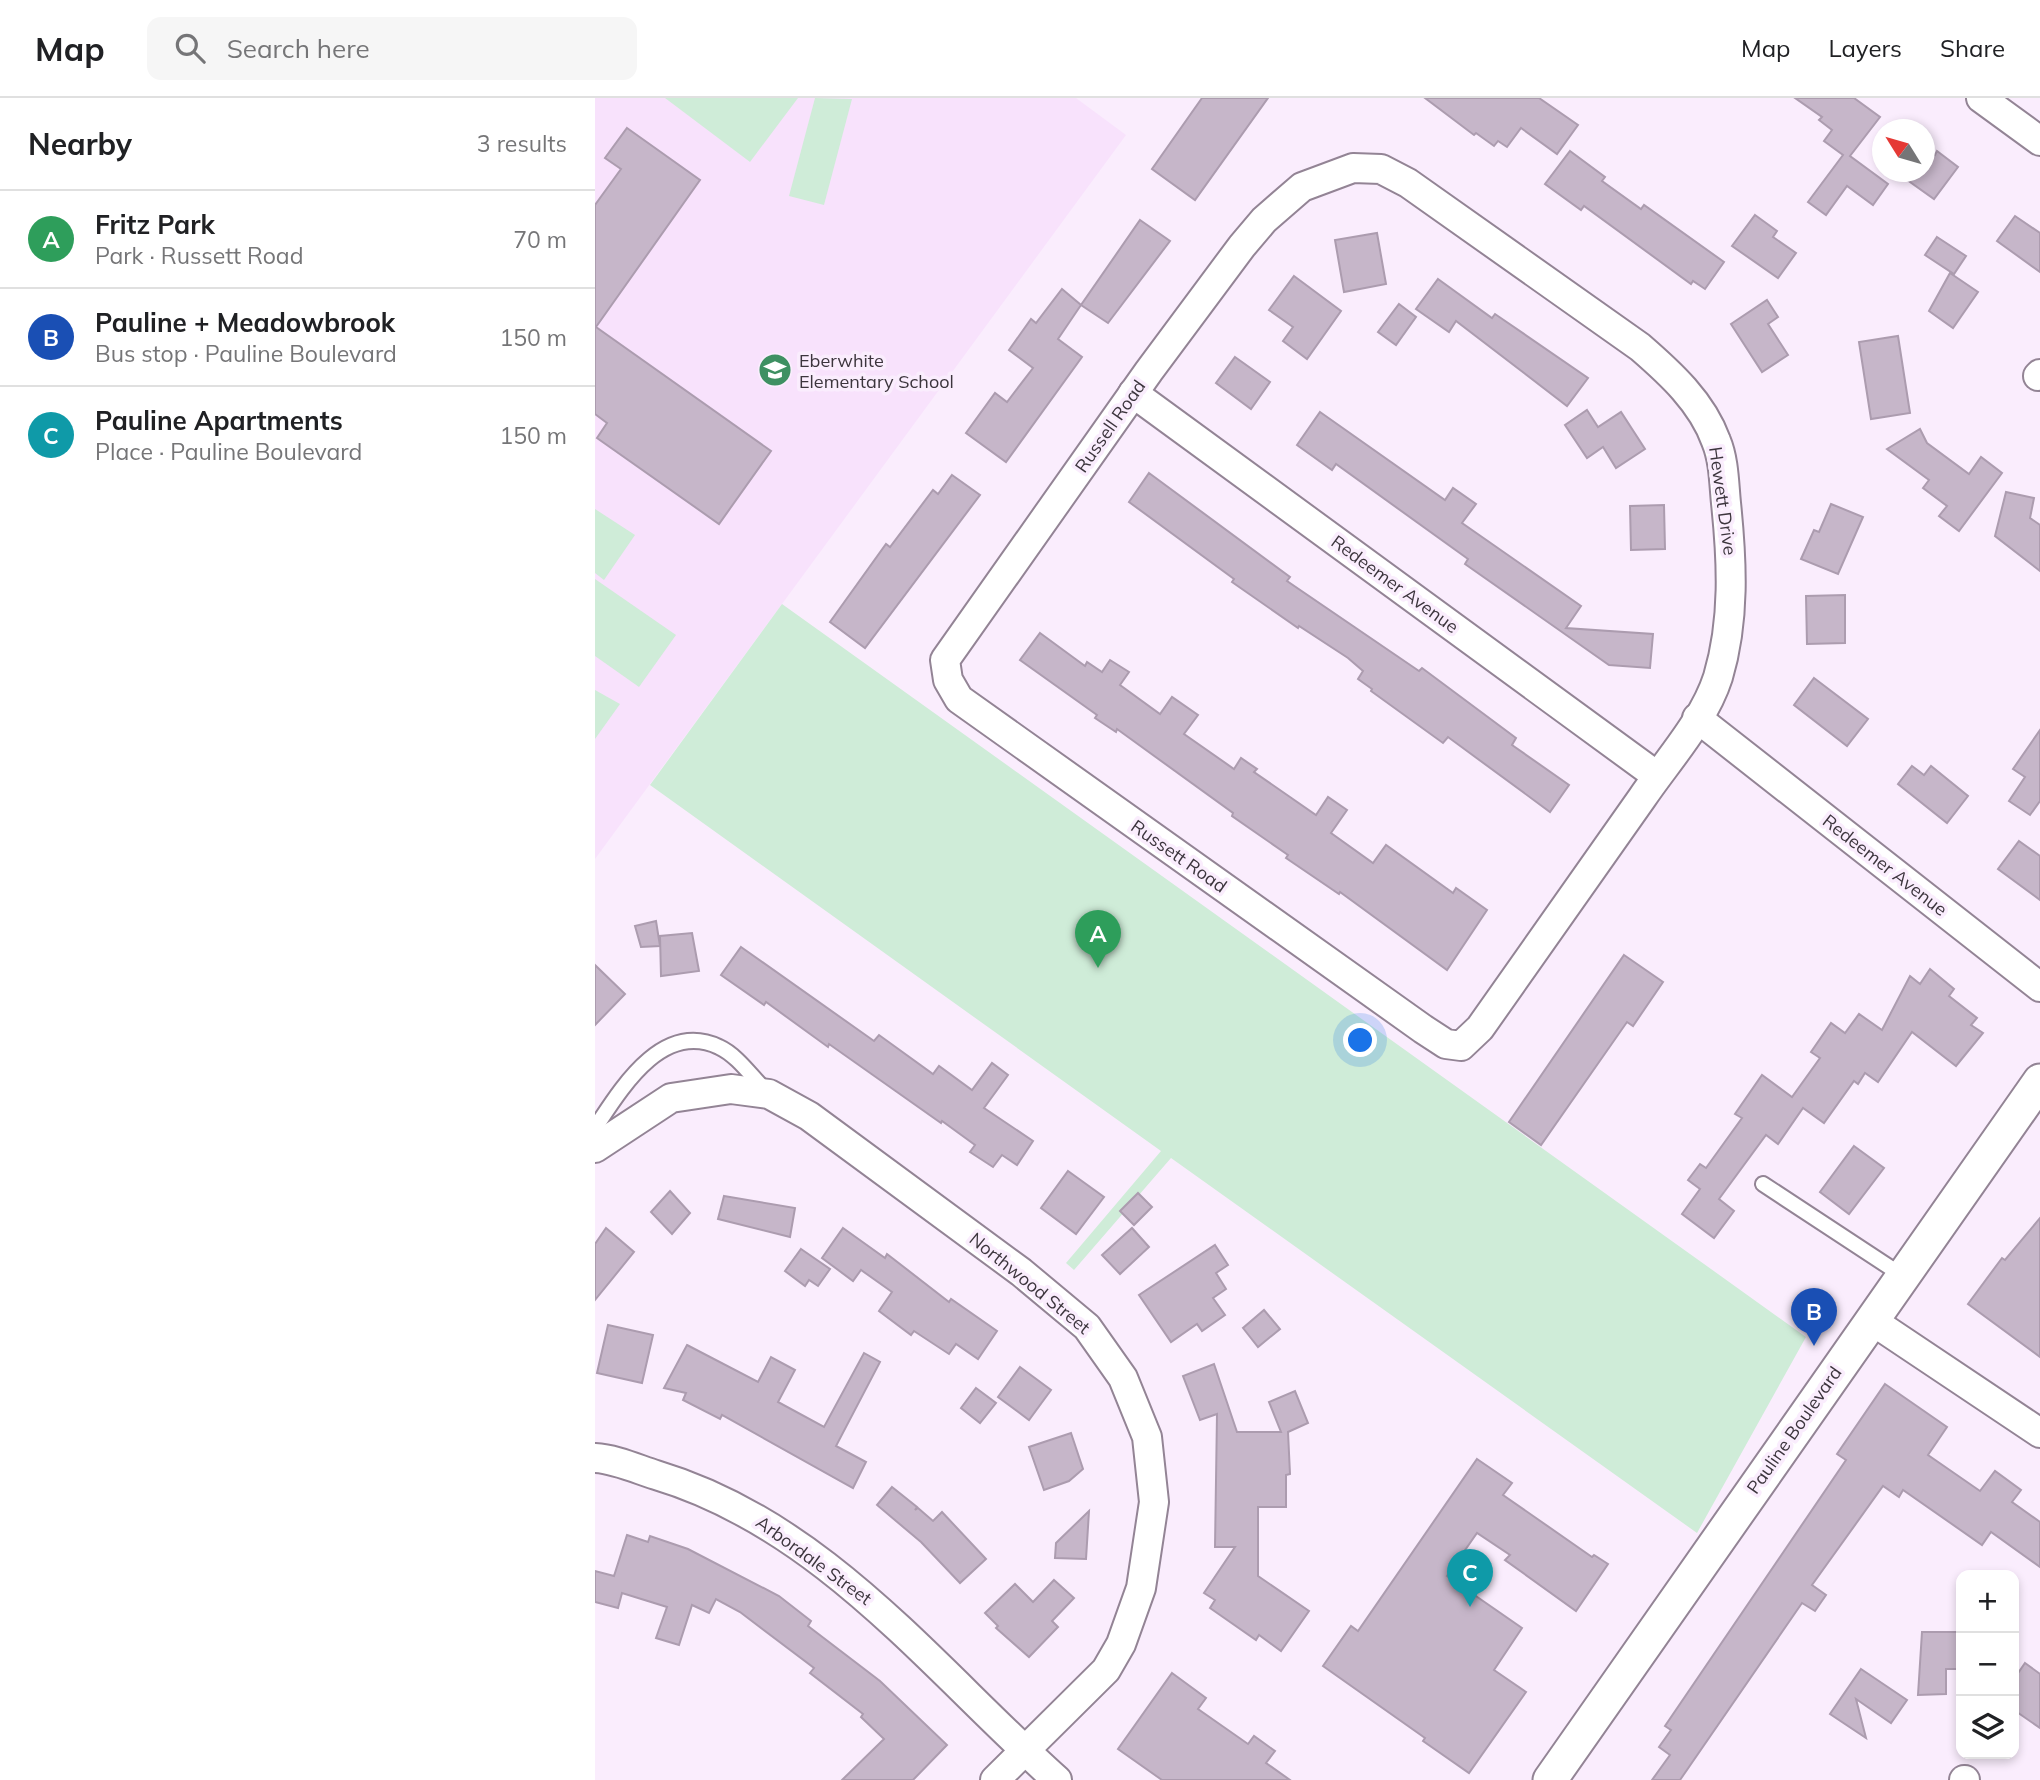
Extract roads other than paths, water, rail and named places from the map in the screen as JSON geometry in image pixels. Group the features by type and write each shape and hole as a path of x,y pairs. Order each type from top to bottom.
{"street":[{"path":"1981,98 2040,141"},
{"name":"Hewett Drive","path":"1264,219 1302,187 1353,168 1381,169 1408,183 1640,347 1673,375 1695,404 1716,440 1723,470 1732,565 1728,631 1717,679 1697,718 1481,1028 1461,1046"},
{"name":"Russell Road","path":"960,635 1133,393 1264,219"},
{"name":"Redeemer Avenue","path":"1133,393 1657,775"},
{"name":"Russett Road","path":"960,635 945,660 949,680 958,699 1423,1029 1446,1044 1461,1046"},
{"name":"Redeemer Avenue","path":"1697,718 2040,987"},
{"name":"Pauline Boulevard","path":"1550,1780 2040,1082"},
{"name":"Northwood Street","path":"595,1148 671,1098 731,1089 769,1094 820,1124 1021,1272 1087,1326 1123,1378 1147,1437 1154,1502 1141,1588 1121,1644 1106,1671 995,1780"},
{"path":"1871,1320 2040,1433"},
{"name":"Arbordale Street","path":"595,1458 684,1483 751,1515 803,1549 864,1594 1057,1780"}],"lane":[{"path":"595,1128 622,1088 650,1058 678,1042 718,1046 729,1053 769,1094"},
{"path":"1763,1184 1903,1276"}],"place":[{"name":"Eberwhite Elementary School","path":"775,370"},
{"name":"Fritz Park","path":"1098,968"},
{"name":"Pauline + Meadowbrook","path":"1814,1346"},
{"name":"Pauline Apartments","path":"1470,1607"}]}
